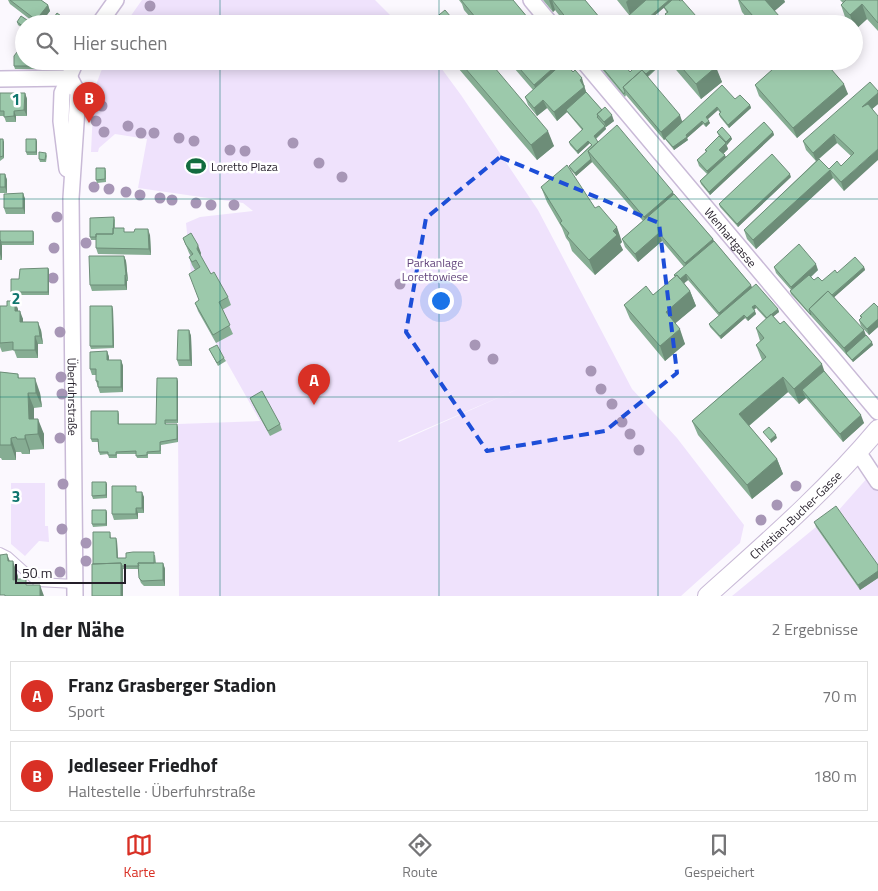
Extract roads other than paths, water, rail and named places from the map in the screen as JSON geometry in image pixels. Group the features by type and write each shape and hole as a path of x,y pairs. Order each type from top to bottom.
{"street":[{"path":"106,15 116,0"},
{"path":"532,0 544,15"},
{"path":"0,80 70,78 73,70"},
{"name":"Wenhartgasse","path":"591,70 878,412"},
{"name":"Überfuhrstraße","path":"70,78 78,93 72,198 75,590"},
{"name":"Christian-Bucher-Gasse","path":"707,596 775,534 858,452 878,429"},
{"path":"858,452 878,482"}],"lane":[{"path":"0,552 8,556 37,582 75,590"}],"place":[{"name":"Jedleseer Friedhof","path":"89,123"},
{"name":"Loretto Plaza","path":"196,166"},
{"name":"Franz Grasberger Stadion","path":"314,405"}],"park label":[{"name":"Parkanlage Lorettowiese","path":"435,269"}]}
